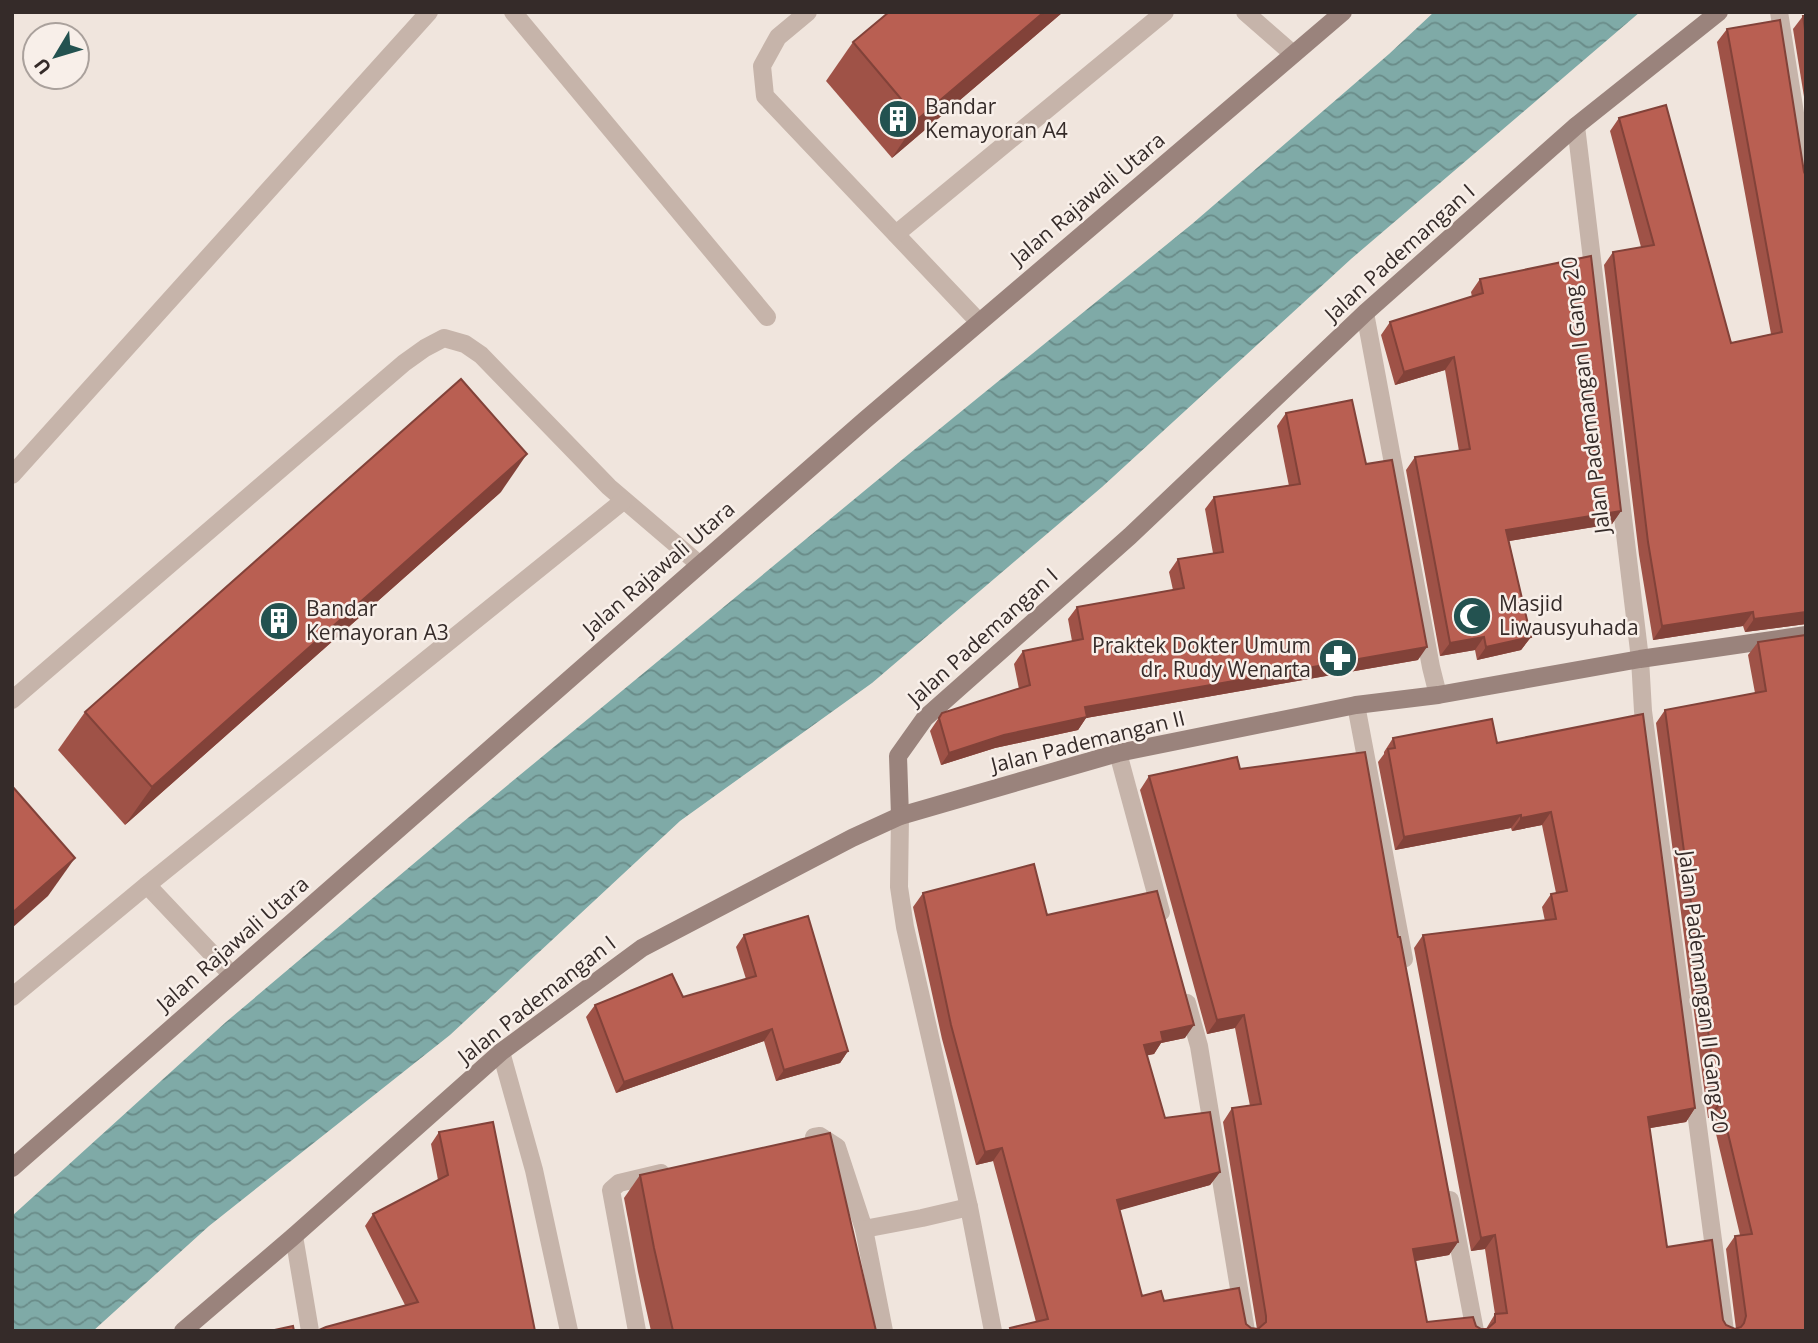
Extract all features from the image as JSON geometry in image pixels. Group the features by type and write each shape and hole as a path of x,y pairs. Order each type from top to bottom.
{"street":[{"path":"12,475 429,12"},
{"path":"513,12 767,317"},
{"path":"808,12 778,37 762,66 765,96 979,322"},
{"path":"896,234 1166,12"},
{"path":"1245,12 1293,54"},
{"name":"Jalan Rajawali Utara","path":"12,1168 699,564 1343,12"},
{"name":"Jalan Pademangan I","path":"183,1331 501,1052 642,948 852,838 900,816 898,756 925,718 1130,536 1365,313 1576,126 1719,12"},
{"path":"1779,12 1806,183"},
{"name":"Jalan Pademangan I Gang 20","path":"1576,126 1640,659"},
{"path":"1365,313 1438,695"},
{"path":"12,700 404,363 444,338 465,344 481,355 623,501 699,564"},
{"path":"12,997 146,885 623,501"},
{"name":"Jalan Pademangan II","path":"900,816 1118,753 1356,705 1438,695 1640,659 1806,635"},
{"name":"Jalan Pademangan II Gang 20","path":"1640,659 1643,711 1724,1331"},
{"path":"1356,705 1406,973"},
{"path":"1118,753 1166,928"},
{"path":"900,816 899,887 905,927 958,1209 993,1331"},
{"path":"146,885 232,975"},
{"path":"1180,981 1199,1046 1246,1331"},
{"path":"501,1052 534,1170 569,1331"},
{"path":"793,1142 820,1136 838,1147 864,1229 884,1331"},
{"path":"637,1331 611,1190 619,1183 672,1170"},
{"path":"1448,1189 1475,1331"},
{"path":"864,1229 922,1219 958,1209"},
{"path":"294,1236 310,1331"}],"water":[{"path":"1434,12 1640,12 1351,259 1102,487 872,683 680,821 450,1035 209,1226 93,1331 12,1331 12,1216 226,1022 463,822 1192,224"}],"building":[{"name":"Bandar Kemayoran A4","path":"889,12 1044,12 918,119 853,42"},
{"path":"1803,16 1806,16 1806,37"},
{"path":"1780,20 1806,176 1806,612 1754,619 1753,612 1662,626 1648,542 1613,252 1654,245 1619,118 1666,105 1731,343 1782,332 1727,29"},
{"path":"1591,256 1621,511 1506,530 1531,637 1486,647 1484,637 1450,643 1415,457 1470,449 1454,357 1404,372 1390,322 1483,293 1480,279"},
{"name":"Bandar Kemayoran A3","path":"461,379 527,454 152,787 85,712"},
{"path":"1352,400 1366,464 1392,460 1427,647 1085,707 1087,717 1004,735 949,753 939,718 942,713 1030,685 1023,651 1083,639 1077,607 1184,588 1178,559 1223,552 1214,497 1300,484 1286,413"},
{"path":"1806,635 1806,1331 1011,1331 1010,1328 1048,1319 1002,1148 985,1152 951,1025 923,893 1034,864 1047,915 1157,891 1194,1025 1161,1032 1163,1041 1144,1045 1165,1118 1210,1112 1220,1172 1117,1200 1142,1296 1161,1291 1164,1301 1239,1288 1246,1324 1258,1329 1266,1322 1266,1316 1232,1108 1261,1104 1244,1015 1217,1020 1149,776 1237,757 1240,769 1365,752 1458,1242 1413,1249 1427,1322 1473,1317 1476,1326 1487,1329 1495,1322 1495,1314 1507,1313 1495,1235 1481,1238 1423,935 1556,919 1551,894 1567,891 1551,812 1404,837 1388,749 1395,748 1393,738 1492,719 1497,743 1643,714 1695,1108 1648,1117 1667,1247 1712,1240 1723,1320 1726,1325 1735,1329 1741,1327 1746,1316 1735,1236 1752,1234 1721,1104 1718,1104 1665,710 1766,691 1758,642"},
{"path":"12,786 75,858 12,913"},
{"path":"808,916 848,1051 784,1070 772,1029 624,1082 595,1005 672,974 683,997 756,976 744,935"},
{"path":"493,1122 535,1331 317,1331 418,1302 373,1214 448,1175 439,1132"},
{"path":"830,1133 876,1331 673,1331 640,1175"},
{"path":"293,1326 294,1331 270,1331"}],"place":[{"name":"Bandar Kemayoran A4","path":"898,119"},
{"name":"Masjid Liwausyuhada","path":"1472,616"},
{"name":"Bandar Kemayoran A3","path":"279,621"},
{"name":"Praktek Dokter Umum dr. Rudy Wenarta","path":"1338,658"}]}
